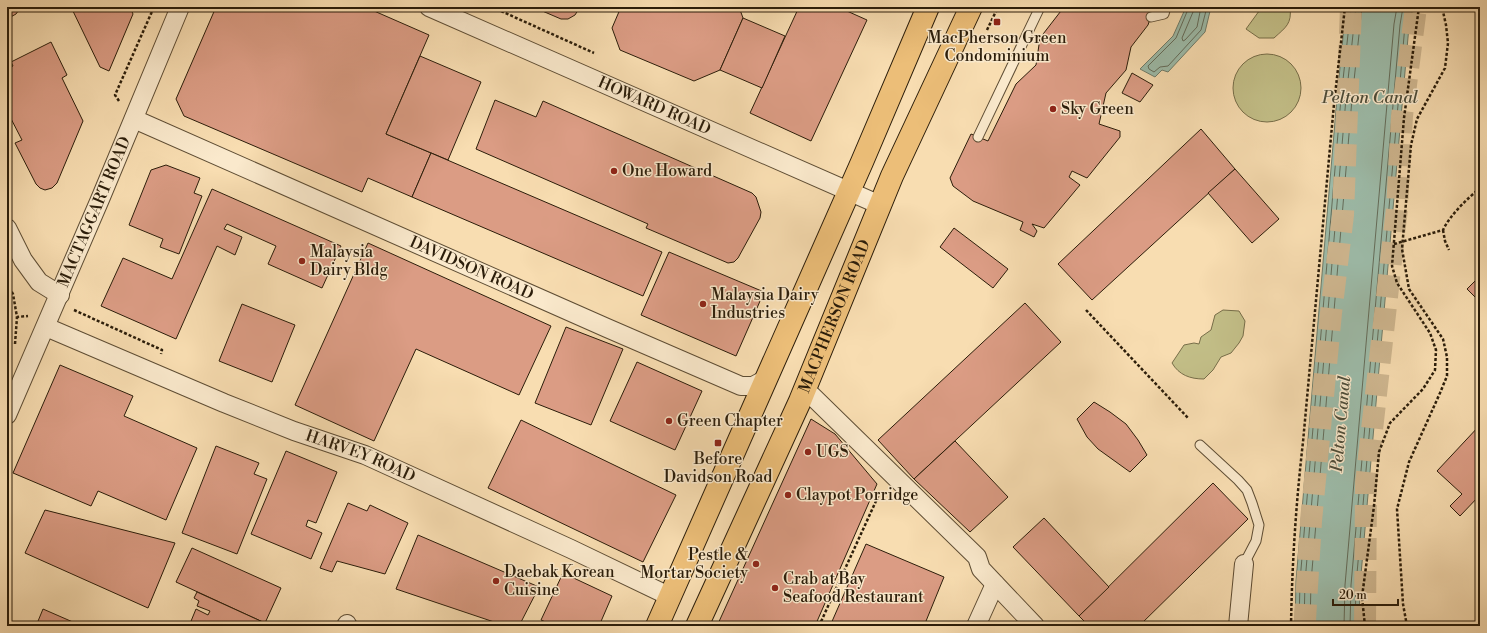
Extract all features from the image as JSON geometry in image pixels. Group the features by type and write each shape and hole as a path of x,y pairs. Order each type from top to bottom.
{"main road":[{"path":"658,626 928,7"},
{"name":"MACPHERSON ROAD","path":"697,626 803,395 892,176 971,7"}],"street":[{"name":"MACTAGGART ROAD","path":"7,415 60,295 180,7"},
{"name":"HOWARD ROAD","path":"429,7 880,204"},
{"name":"DAVIDSON ROAD","path":"134,119 741,386 753,386 766,379"},
{"path":"7,228 23,260 40,282 60,295"},
{"name":"HARVEY ROAD","path":"48,321 224,403 294,431 365,456 571,549 671,597"},
{"path":"803,395 977,557 981,569 1035,626"},
{"path":"840,429 885,481 970,566 981,569"},
{"path":"1238,626 1244,564"},
{"path":"976,626 995,584"}],"lane":[{"path":"978,137 1040,7"},
{"path":"1151,17 1164,14 1166,7"},
{"path":"1200,445 1247,490 1252,503 1259,525 1256,541 1244,564"}],"path":[{"path":"134,119 115,95 154,7"},
{"path":"492,7 594,53"},
{"path":"1291,626 1291,594 1297,497 1306,418 1334,104 1345,7"},
{"path":"1365,626 1362,597 1374,506 1379,452 1390,423 1423,389 1435,370 1436,350 1430,333 1397,283 1392,266 1404,118 1419,7"},
{"path":"1407,626 1402,597 1397,509 1408,462 1440,393 1446,376 1447,357 1443,339 1409,289 1402,249 1411,145 1417,119 1445,68 1448,43 1442,7"},
{"path":"1449,250 1445,241 1444,230 1446,224 1480,188"},
{"path":"1394,244 1444,230"},
{"path":"7,282 13,294 17,317 48,321"},
{"path":"1086,310 1189,419"},
{"path":"819,626 885,481"}],"shaded area":[{"path":"1262,7 1290,7 1290,17 1287,25 1274,38 1259,38 1246,29"},
{"path":"1267,54 1280,57 1291,64 1298,75 1301,88 1298,101 1291,112 1280,119 1267,122 1254,119 1243,112 1236,101 1233,88 1236,75 1243,64 1254,57"},
{"path":"1223,310 1239,311 1245,321 1243,336 1239,343 1231,353 1221,357 1213,370 1204,379 1185,376 1178,371 1172,363 1184,345 1194,343 1199,344 1201,337 1211,330 1215,315"}],"water":[{"path":"1186,7 1211,7 1205,32 1168,72 1162,70 1155,77 1140,69 1173,36"},
{"name":"Pelton Canal","path":"1348,7 1413,7 1409,26 1360,586 1359,626 1295,626 1296,581 1337,98 1344,27"}],"building":[{"path":"7,7 21,7 16,14 7,19"},
{"path":"71,7 130,7 133,14 109,71 100,67"},
{"path":"216,7 365,7 429,35 386,134 431,153 412,197 368,178 362,192 184,116 176,99"},
{"path":"533,7 580,7 575,15 568,19 561,19"},
{"path":"621,7 739,7 743,18 720,70 694,81 620,50 612,28"},
{"path":"799,7 838,7 867,20 811,141 750,113"},
{"name":"Sky Green","path":"1064,7 1154,7 1148,25 1131,47 1126,70 1106,93 1099,124 1120,131 1120,137 1087,178 1072,171 1069,177 1080,185 1044,228 1032,224 1037,231 1034,237 1020,230 1023,222 973,201 953,186 950,178 971,134 988,141 1016,84 1036,65 1040,38"},
{"path":"743,18 785,36 762,88 720,70"},
{"path":"51,42 67,75 62,78 83,121 57,183 52,188 45,190 36,184 15,143 22,140 7,111 7,69 13,66 11,62"},
{"path":"420,56 481,82 448,160 386,134"},
{"path":"1132,73 1153,85 1140,102 1122,93"},
{"name":"One Howard","path":"495,100 536,117 543,101 752,193 756,197 761,212 760,218 738,258 734,262 728,263 646,228 648,224 476,149"},
{"path":"1201,129 1235,169 1092,300 1058,264"},
{"path":"431,153 662,252 643,296 412,197"},
{"path":"166,165 200,178 194,193 202,196 179,254 160,247 163,239 129,225 151,170"},
{"path":"1235,169 1279,219 1252,243 1208,193"},
{"name":"Malaysia Dairy Bldg","path":"212,189 341,246 322,288 268,264 276,246 227,224 224,229 242,237 235,255 217,246 176,339 101,306 123,258 172,279"},
{"path":"954,228 1008,269 993,288 940,247"},
{"path":"368,243 551,326 519,395 416,349 374,441 295,405"},
{"name":"Malaysia Dairy Industries","path":"669,252 764,292 736,356 641,315"},
{"path":"1480,276 1480,302 1467,289"},
{"path":"1025,303 1061,342 914,479 878,440"},
{"path":"242,304 295,325 272,382 219,361"},
{"path":"566,327 623,349 591,425 535,403"},
{"path":"637,362 702,391 675,450 610,421"},
{"path":"60,365 133,396 124,416 197,448 166,520 98,491 91,506 13,473"},
{"path":"1094,402 1126,424 1147,455 1130,472 1098,449 1087,437 1077,419"},
{"path":"811,419 835,434 877,484 815,626 717,626"},
{"path":"521,420 676,495 643,562 488,488"},
{"path":"1480,425 1480,495 1460,516 1450,506 1462,494 1437,471"},
{"path":"955,441 1008,497 970,532 914,479"},
{"path":"216,446 259,463 254,474 267,479 237,554 182,533"},
{"path":"286,451 337,472 316,523 308,520 306,526 322,533 311,559 251,534"},
{"path":"1213,483 1248,519 1139,626 1089,626 1079,616"},
{"path":"348,503 367,511 370,505 408,523 385,574 337,561 332,572 320,568"},
{"path":"45,510 175,543 148,608 25,553"},
{"path":"1044,518 1109,587 1079,616 1013,547"},
{"path":"418,535 539,587 519,626 506,626 396,589"},
{"path":"866,544 944,577 924,626 830,626"},
{"path":"192,548 281,588 265,623 176,582"},
{"path":"563,573 612,596 599,626 555,626 541,620"},
{"path":"197,592 265,623 263,626 189,626 196,609 208,615 210,611 197,606 199,601 194,598"},
{"path":"43,609 82,626 36,626"}],"tunnel":[{"path":"1306,626 1305,620 1311,521 1331,313 1343,215 1351,7"},
{"path":"1365,626 1366,483 1397,208 1402,116 1416,7"}],"place":[{"name":"MacPherson Green Condominium","path":"997,22"},
{"name":"Sky Green","path":"1053,109"},
{"name":"One Howard","path":"614,171"},
{"name":"Malaysia Dairy Bldg","path":"302,261"},
{"name":"Malaysia Dairy Industries","path":"703,304"},
{"name":"Green Chapter","path":"669,421"},
{"name":"Before Davidson Road","path":"718,443"},
{"name":"UGS","path":"808,452"},
{"name":"Claypot Porridge","path":"788,495"},
{"name":"Pestle & Mortar Society","path":"756,564"},
{"name":"Daebak Korean Cuisine","path":"496,581"},
{"name":"Crab at Bay Seafood Restaurant","path":"775,588"}]}
